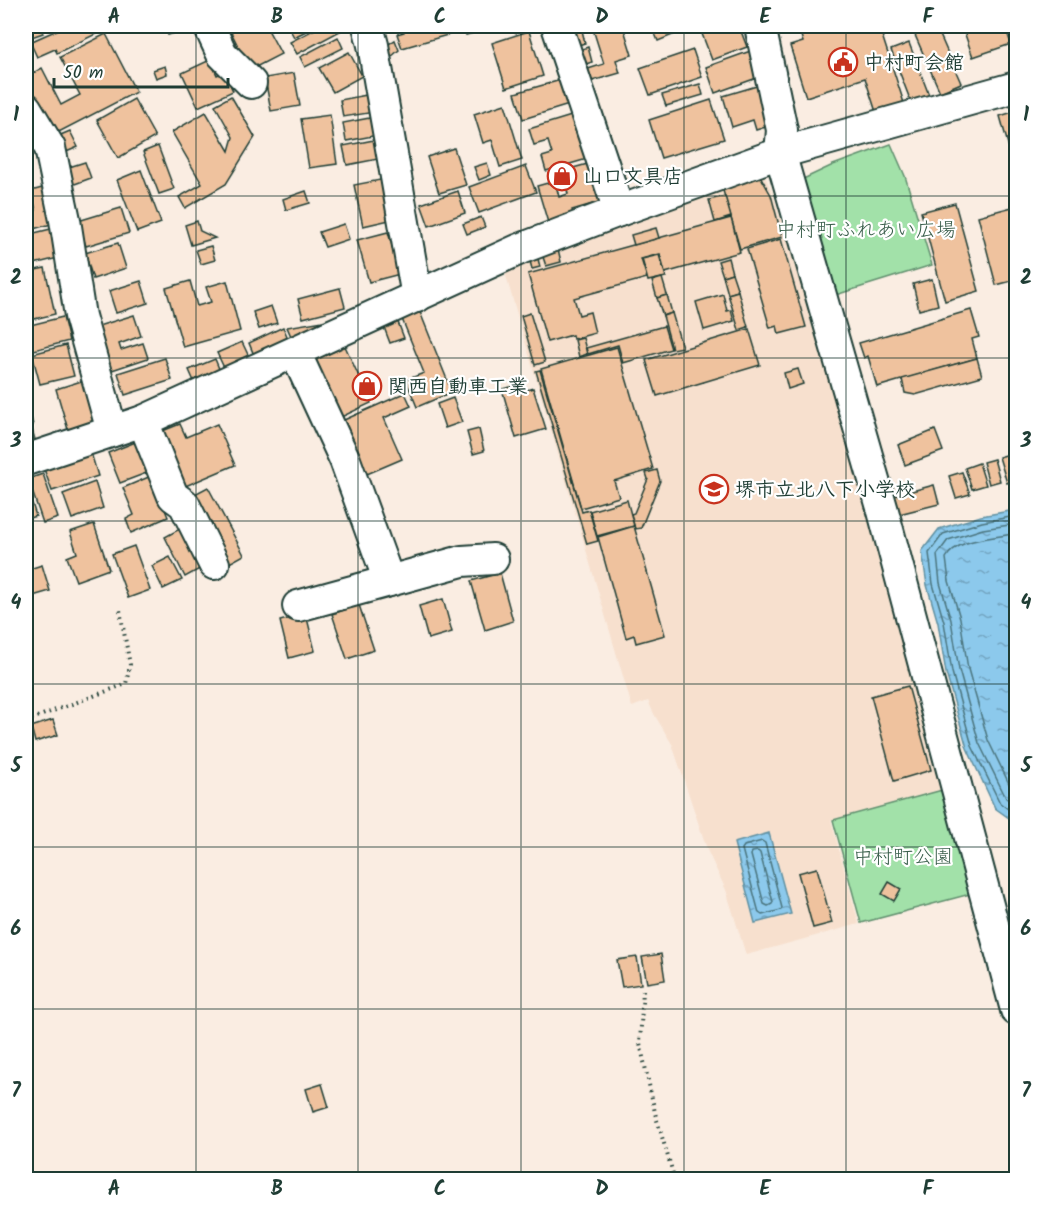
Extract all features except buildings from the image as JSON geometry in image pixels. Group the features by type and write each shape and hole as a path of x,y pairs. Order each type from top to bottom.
{"street":[{"path":"209,26 222,54 251,83"},
{"path":"368,26 417,297"},
{"path":"557,26 620,211"},
{"path":"760,26 782,130 780,153 883,511 1017,1010"},
{"path":"26,460 143,421 520,249 620,211 780,153 1017,87"},
{"path":"26,108 50,147 65,220 80,316 112,431"},
{"path":"295,352 345,460 389,581"},
{"path":"143,421 173,496 184,504 214,564"},
{"path":"298,606 462,561 493,559"}],"path":[{"path":"26,721 126,684 130,665 120,610"},
{"path":"643,990 640,1043 656,1117 675,1179"}],"shaded area":[{"name":"堺市立北八下小学校","path":"762,170 773,194 818,339 946,788 831,820 859,924 746,955 726,890 708,852 672,744 648,701 632,707 503,266"}],"green space":[{"name":"中村町ふれあい広場","path":"891,144 905,176 932,265 829,297 797,182 833,165"},
{"name":"中村町公園","path":"946,789 974,893 861,923 833,820"}],"water":[{"path":"1016,510 1016,823 995,808 967,748 946,673 938,623 927,585 922,551 939,529 981,516"},
{"path":"769,833 791,914 755,923 734,843"}],"place":[{"name":"中村町会館","path":"843,62"},
{"name":"山口文具店","path":"562,176"},
{"name":"関西自動車工業","path":"367,386"},
{"name":"堺市立北八下小学校","path":"714,489"}]}
